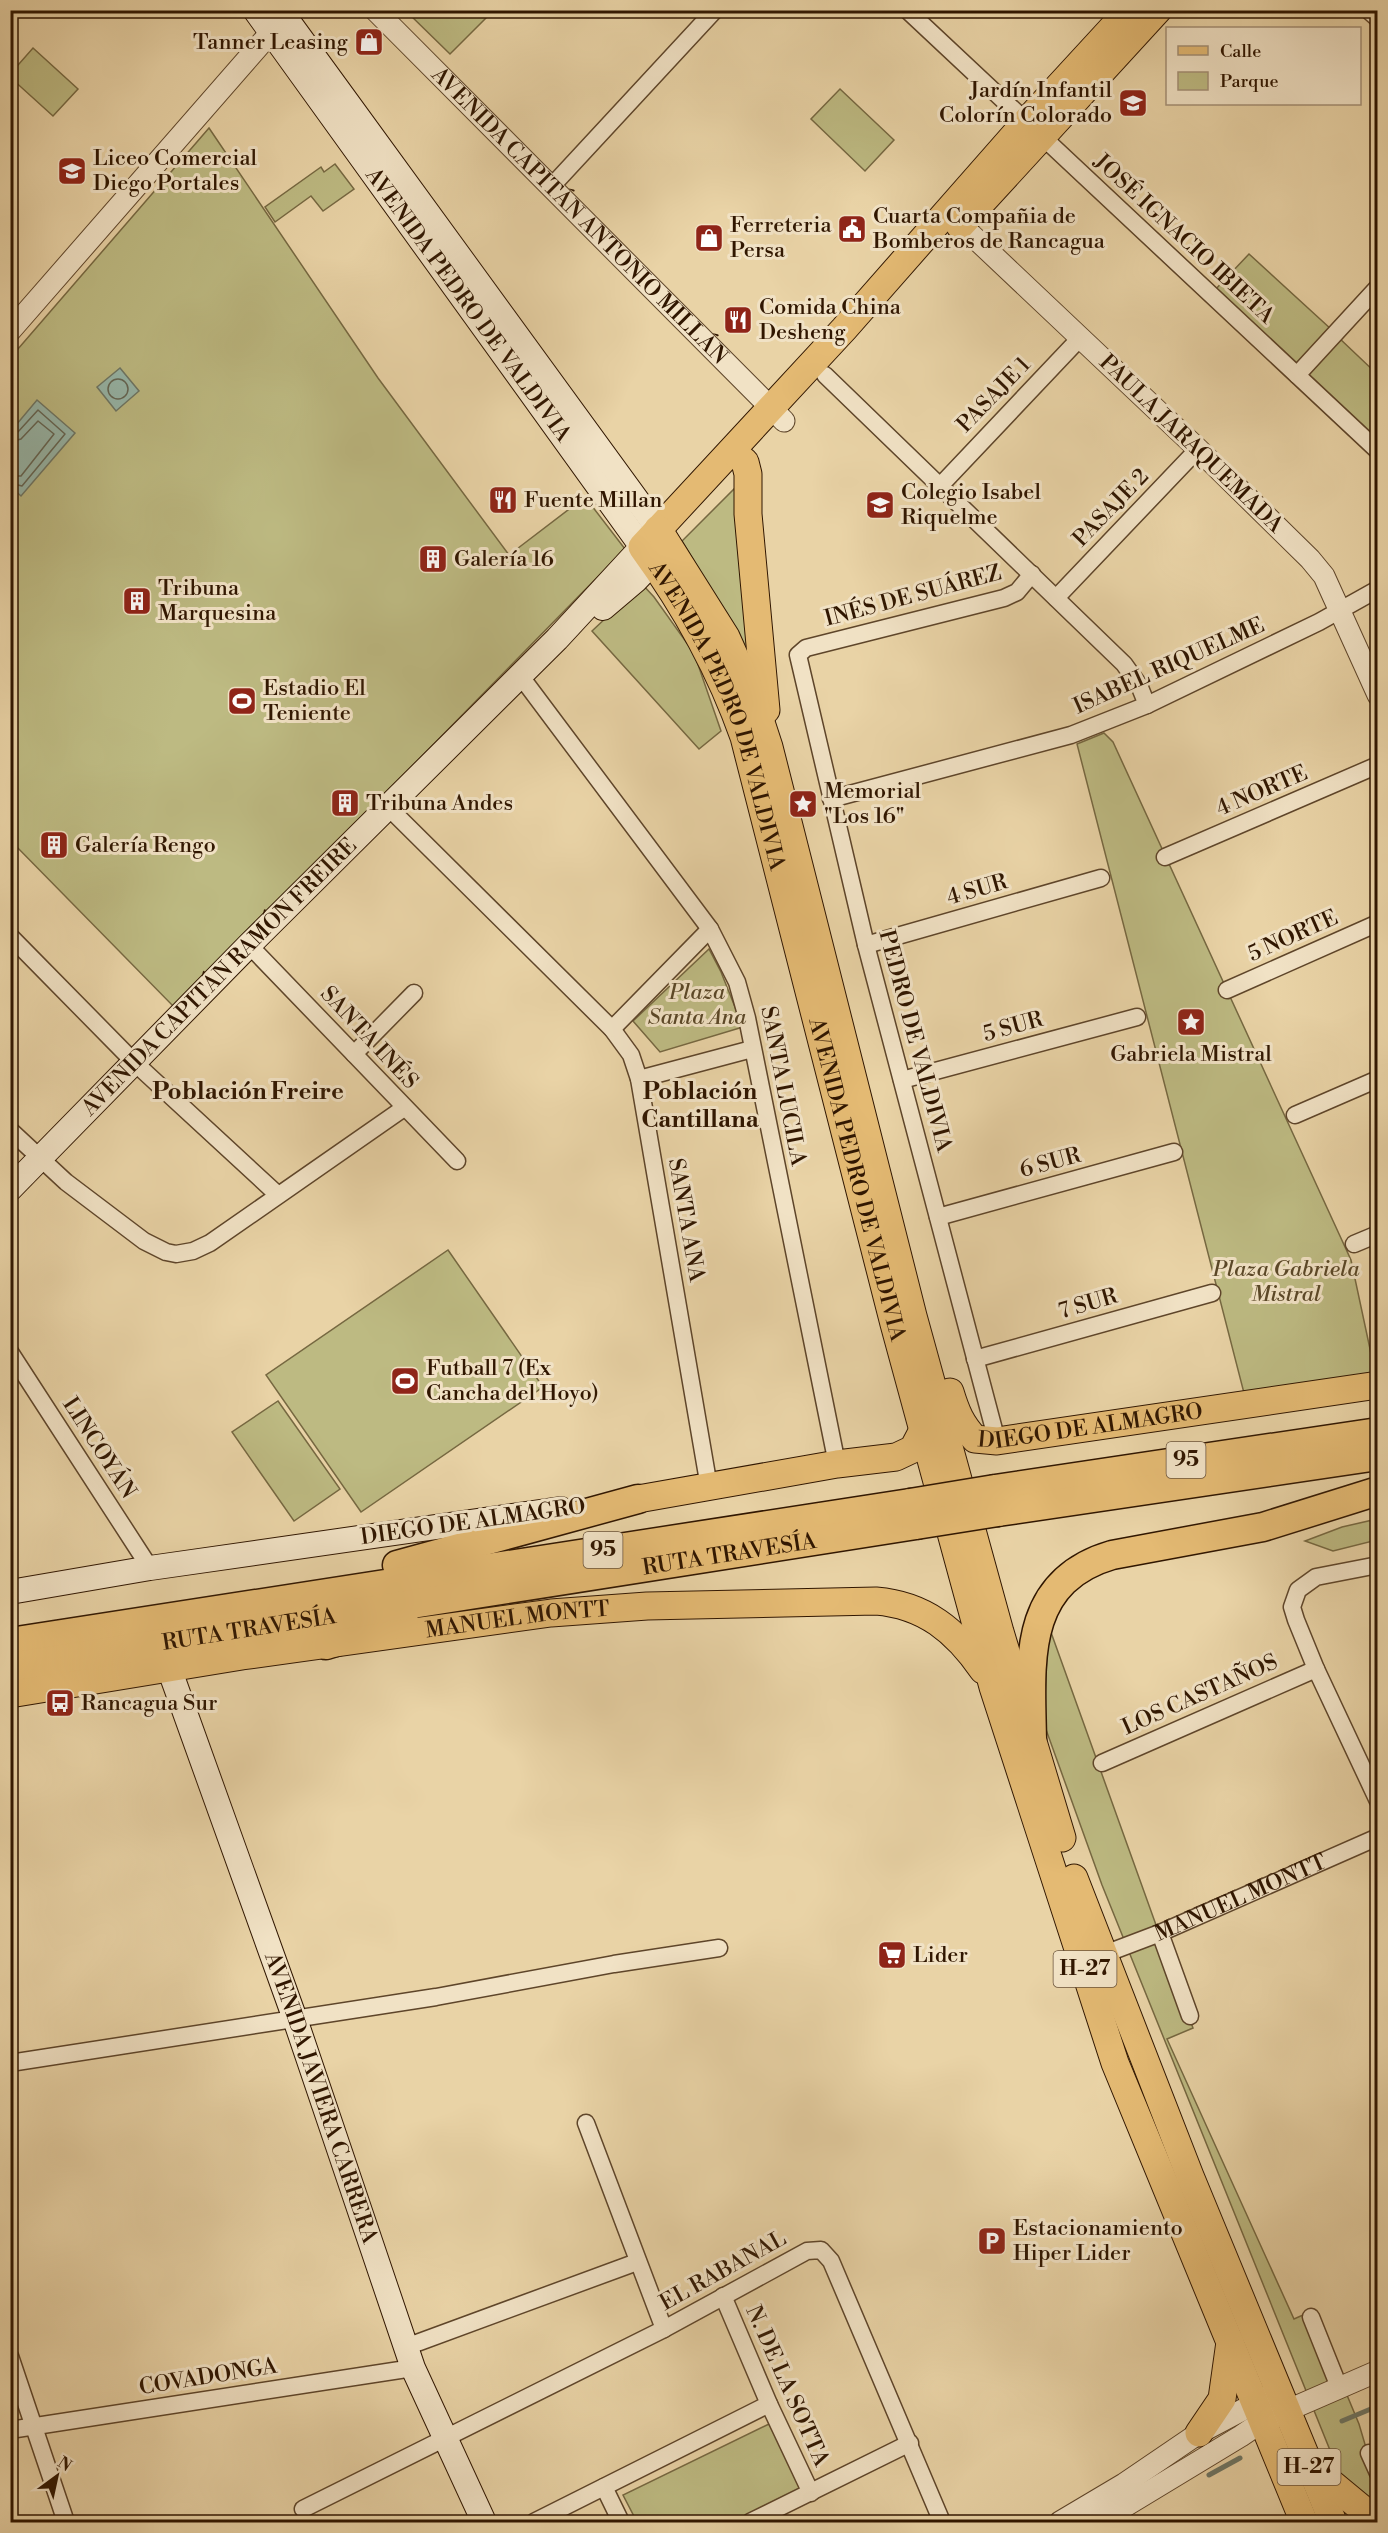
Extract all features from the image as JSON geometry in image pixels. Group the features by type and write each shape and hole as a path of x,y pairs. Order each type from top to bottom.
{"highway":[{"name":"RUTA TRAVESÍA","path":"10,1642 296,1596 913,1514 997,1501 1377,1432"},
{"name":"RUTA TRAVESÍA","path":"997,1501 1377,1456"},
{"path":"1032,1742 1031,1680 1035,1633 1047,1601 1072,1574 1104,1557 1263,1527 1377,1491"},
{"path":"296,1596 414,1560 513,1535 638,1499"},
{"name":"RUTA TRAVESÍA","path":"10,1667 502,1591 913,1514"},
{"path":"326,1645 502,1591"}],"main road":[{"path":"255,10 282,18"},
{"name":"AVENIDA CAPITÁN RAMÓN FREIRE","path":"778,414 825,375 907,272 961,225 1129,10"},
{"name":"AVENIDA CAPITÁN RAMÓN FREIRE","path":"10,1189 249,945 519,675 655,546 778,414 1034,129 1158,10"},
{"name":"AVENIDA PEDRO DE VALDIVIA","path":"282,18 655,546 726,637 752,695 769,747 887,1210 954,1505"},
{"name":"AVENIDA PEDRO DE VALDIVIA","path":"738,457 748,474 748,514 769,747"},
{"name":"AVENIDA PEDRO DE VALDIVIA","path":"655,546 709,654 744,737 923,1430 954,1505"},
{"name":"DIEGO DE ALMAGRO","path":"887,1210 925,1297 956,1414 961,1424 975,1439 997,1441 1377,1385"},
{"name":"DIEGO DE ALMAGRO","path":"10,1592 150,1569 638,1499 837,1464 903,1455 917,1444 923,1430"},
{"name":"H-27","path":"954,1505 993,1687 1116,2063 1230,2340 1308,2463 1333,2523"},
{"name":"H-27","path":"954,1505 1074,1878 1271,2407 1304,2523"},
{"name":"MANUEL MONTT","path":"10,1694 169,1668 551,1613 605,1609 876,1601 914,1608 942,1623 965,1646 993,1687"},
{"name":"AVENIDA JAVIERA CARRERA","path":"169,1668 295,2019 410,2357 484,2523"},
{"path":"1199,2433 1222,2399 1230,2340"},
{"path":"1308,2463 1377,2522"}],"street":[{"name":"AVENIDA CAPITÁN ANTONIO MILLÁN","path":"375,10 778,414"},
{"path":"551,187 715,10"},
{"name":"JOSÉ IGNACIO IBIETA","path":"907,10 1377,451"},
{"path":"1368,10 1377,19"},
{"path":"10,331 282,18"},
{"name":"PAULA JARAQUEMADA","path":"961,225 1081,337 1310,559 1324,576 1377,695"},
{"path":"1296,375 1377,287"},
{"name":"PASAJE 1","path":"940,486 1081,337"},
{"path":"825,375 1129,670 1139,685 1147,705"},
{"name":"PASAJE 2","path":"1056,598 1198,449"},
{"name":"INÉS DE SUÁREZ","path":"800,652 806,648 1004,598 1017,592 1032,574"},
{"name":"ISABEL RIQUELME","path":"831,799 1071,735 1147,705 1320,622 1377,590"},
{"name":"PEDRO DE VALDIVIA","path":"800,652 798,660 866,945 997,1441"},
{"name":"SANTA LUCILA","path":"519,675 710,929 737,982 837,1464"},
{"name":"4 NORTE","path":"1165,857 1377,765"},
{"name":"SANTA ANA","path":"388,807 612,1029 631,1055 639,1079 709,1487"},
{"name":"4 SUR","path":"866,945 1101,878"},
{"name":"5 NORTE","path":"1227,990 1377,923"},
{"path":"612,1029 710,929"},
{"path":"10,936 135,1063 278,1195"},
{"name":"SANTA INÉS","path":"249,945 457,1161"},
{"path":"354,1054 414,993"},
{"name":"5 SUR","path":"902,1080 1137,1017"},
{"path":"639,1079 752,1049"},
{"path":"1295,1115 1377,1079"},
{"path":"10,1130 40,1160 144,1241 166,1252 176,1254 202,1248 404,1108"},
{"name":"6 SUR","path":"938,1216 1174,1152"},
{"path":"1354,1244 1377,1234"},
{"name":"7 SUR","path":"975,1359 1212,1293"},
{"name":"LINCOYÁN","path":"10,1352 150,1569"},
{"path":"1377,1565 1316,1577 1298,1590 1293,1601 1293,1612 1316,1669 1377,1801"},
{"name":"LOS CASTAÑOS","path":"1102,1763 1316,1669"},
{"name":"MANUEL MONTT","path":"1102,1955 1377,1837"},
{"path":"1160,1932 1190,2016"},
{"path":"10,2063 295,2019 719,1947"},
{"path":"586,2123 664,2329"},
{"name":"EL RABANAL","path":"303,2509 664,2329 807,2251 821,2250 831,2261 942,2523"},
{"name":"COVADONGA","path":"10,2430 410,2357 637,2262"},
{"name":"N. DE LA SOTTA","path":"723,2296 769,2404 811,2493"},
{"path":"1311,2317 1339,2387"},
{"path":"10,2356 66,2523"},
{"path":"1060,2523 1124,2484 1199,2433 1311,2392 1339,2387 1377,2371"},
{"path":"534,2523 769,2404"},
{"path":"1099,2523 1241,2436 1271,2407"},
{"path":"750,2523 910,2443"},
{"path":"1370,2452 1377,2473"},
{"path":"604,2487 621,2523"}],"green space":[{"path":"406,11 493,11 450,54"},
{"path":"33,48 78,89 53,116 11,78 11,73"},
{"path":"840,89 894,140 865,171 811,119"},
{"name":"Estadio El Teniente","path":"209,128 378,378 509,555 585,497 625,549 175,1008 11,841 11,357"},
{"path":"335,164 354,189 323,211 311,196 275,222 265,207 321,167 324,172"},
{"path":"1249,254 1332,330 1297,368 1214,291"},
{"path":"1338,337 1377,374 1377,444 1303,375"},
{"path":"742,481 756,667 682,541"},
{"path":"642,584 694,653 721,731 699,749 592,631"},
{"name":"Plaza Gabriela Mistral","path":"1104,733 1113,742 1351,1260 1376,1377 1245,1397 1077,744"},
{"name":"Plaza Santa Ana","path":"709,949 721,972 743,1027 660,1052 633,1021"},
{"name":"Futball 7 (Ex Cancha del Hoyo)","path":"448,1250 543,1387 361,1512 266,1375"},
{"path":"278,1401 340,1489 294,1521 232,1432"},
{"path":"1377,1519 1377,1540 1333,1551 1305,1541 1342,1527"},
{"path":"1048,1624 1193,2028 1167,2039 1294,2319 1312,2311 1359,2424 1377,2485 1377,2522 1359,2522 1102,1885 1044,1724"},
{"path":"769,2424 804,2491 741,2522 637,2522 623,2495"}],"water":[{"path":"120,368 139,391 116,411 97,387"},
{"path":"37,400 75,433 21,496 11,487 11,431"}],"waterway":[{"path":"1342,2421 1378,2406"},
{"path":"1209,2475 1240,2458"}],"place":[{"name":"Tanner Leasing","path":"369,42"},
{"name":"Jardín Infantil Colorín Colorado","path":"1133,103"},
{"name":"Liceo Comercial Diego Portales","path":"72,171"},
{"name":"Cuarta Compañia de Bomberos de Rancagua","path":"852,229"},
{"name":"Ferreteria Persa","path":"709,238"},
{"name":"Comida China Desheng","path":"738,320"},
{"name":"Fuente Millan","path":"503,500"},
{"name":"Colegio Isabel Riquelme","path":"880,505"},
{"name":"Galería 16","path":"433,559"},
{"name":"Tribuna Marquesina","path":"137,601"},
{"name":"Estadio El Teniente","path":"242,701"},
{"name":"Tribuna Andes","path":"345,803"},
{"name":"Memorial \"Los 16\"","path":"803,804"},
{"name":"Galería Rengo","path":"54,845"},
{"name":"Gabriela Mistral","path":"1191,1022"},
{"name":"Futball 7 (Ex Cancha del Hoyo)","path":"405,1381"},
{"name":"Rancagua Sur","path":"60,1703"},
{"name":"Lider","path":"892,1955"},
{"name":"Estacionamiento Hiper Lider","path":"992,2241"}],"district":[{"name":"Población Freire","path":"248,1092"},
{"name":"Población Cantillana","path":"700,1106"}]}
